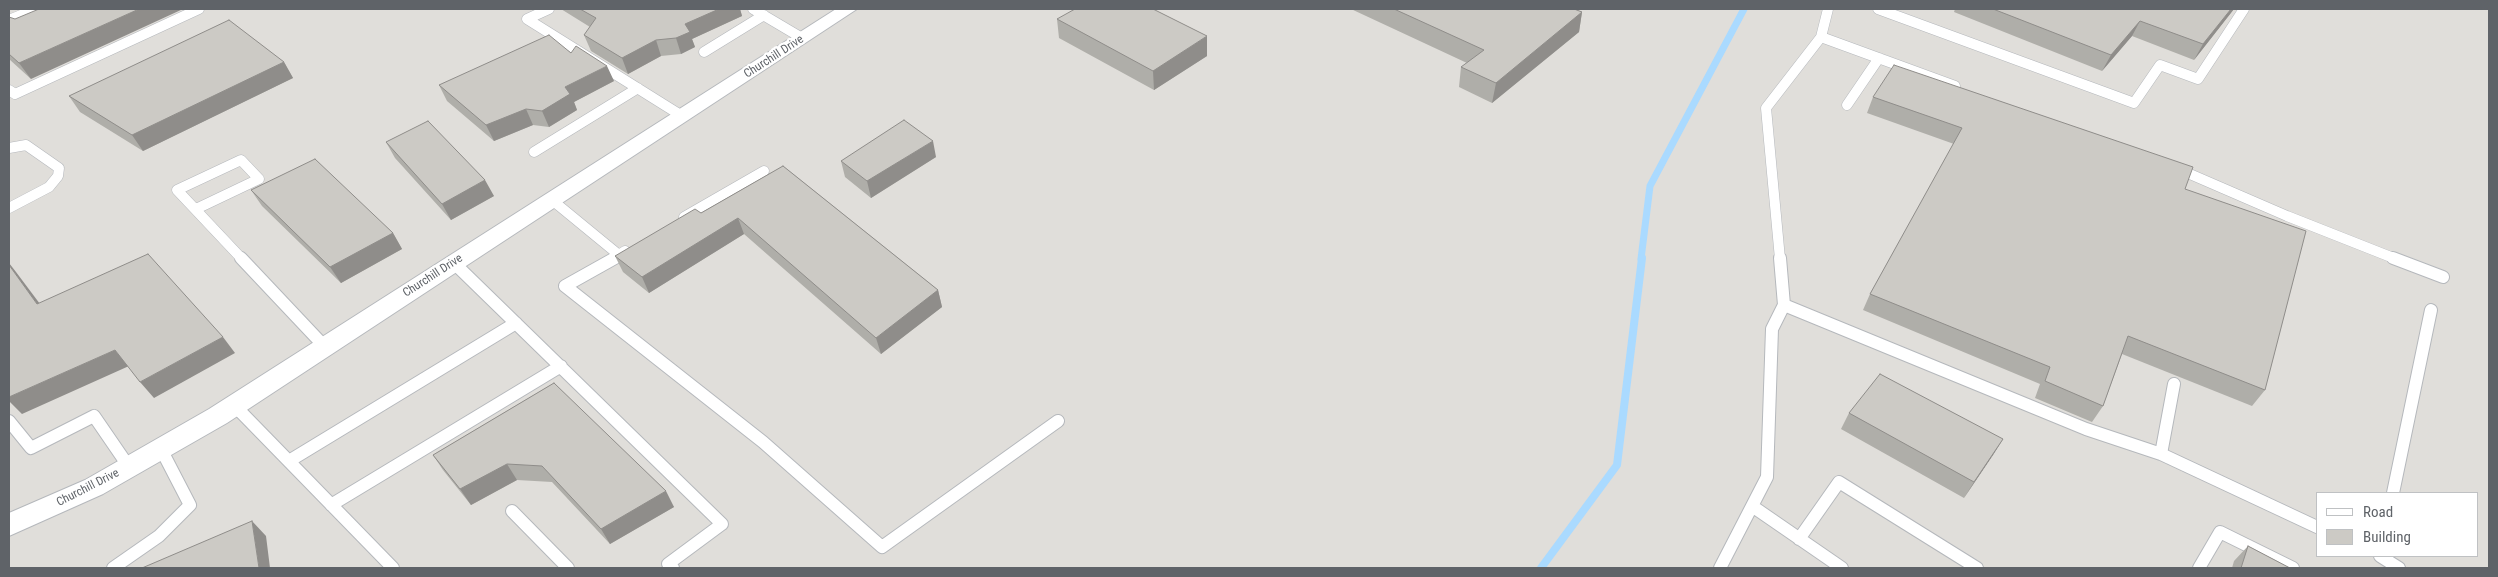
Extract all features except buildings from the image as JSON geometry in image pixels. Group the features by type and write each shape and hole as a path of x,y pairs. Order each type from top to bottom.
{"street":[{"name":"Churchill Drive","path":"9,525 94,487 234,405 848,9"}],"lane":[{"path":"9,20 36,9"},
{"path":"9,90 15,94 199,9"},
{"path":"527,19 531,9"},
{"path":"527,19 550,9"},
{"path":"753,9 802,38"},
{"path":"1720,568 1767,477 1772,329 1784,305 1766,108 1821,37 1828,9"},
{"path":"1878,9 2134,103 2160,65 2198,79 2244,9"},
{"path":"704,52 764,15"},
{"path":"527,19 682,116"},
{"path":"1821,37 1963,89"},
{"path":"1847,105 1879,58"},
{"path":"534,152 638,88"},
{"path":"9,148 26,145 59,168 58,176 49,187 9,208"},
{"path":"196,209 259,179 241,160 177,190 325,347"},
{"path":"2166,164 2287,216 2443,277"},
{"path":"670,225 764,171"},
{"path":"552,200 619,254"},
{"path":"636,245 565,286 763,442 882,547 1058,421"},
{"path":"454,263 722,524 668,567"},
{"path":"1784,305 2086,430 2161,454 2316,527"},
{"path":"2393,492 2431,310"},
{"path":"289,461 516,323"},
{"path":"331,505 561,366"},
{"path":"2161,454 2174,384"},
{"path":"234,405 393,568"},
{"path":"9,421 31,448 94,416 128,467"},
{"path":"114,568 159,536 190,505 161,449"},
{"path":"1799,539 1839,482 1977,568"},
{"path":"1752,506 1842,568"},
{"path":"512,511 568,568"},
{"path":"2199,568 2220,532 2293,568"},
{"path":"2382,557 2399,568"}],"shaded area":[{"path":"9,9 2489,9 2489,568 9,568"}],"waterway":[{"path":"1641,259 1650,186 1744,9"},
{"path":"1541,568 1617,465 1642,258"}]}
